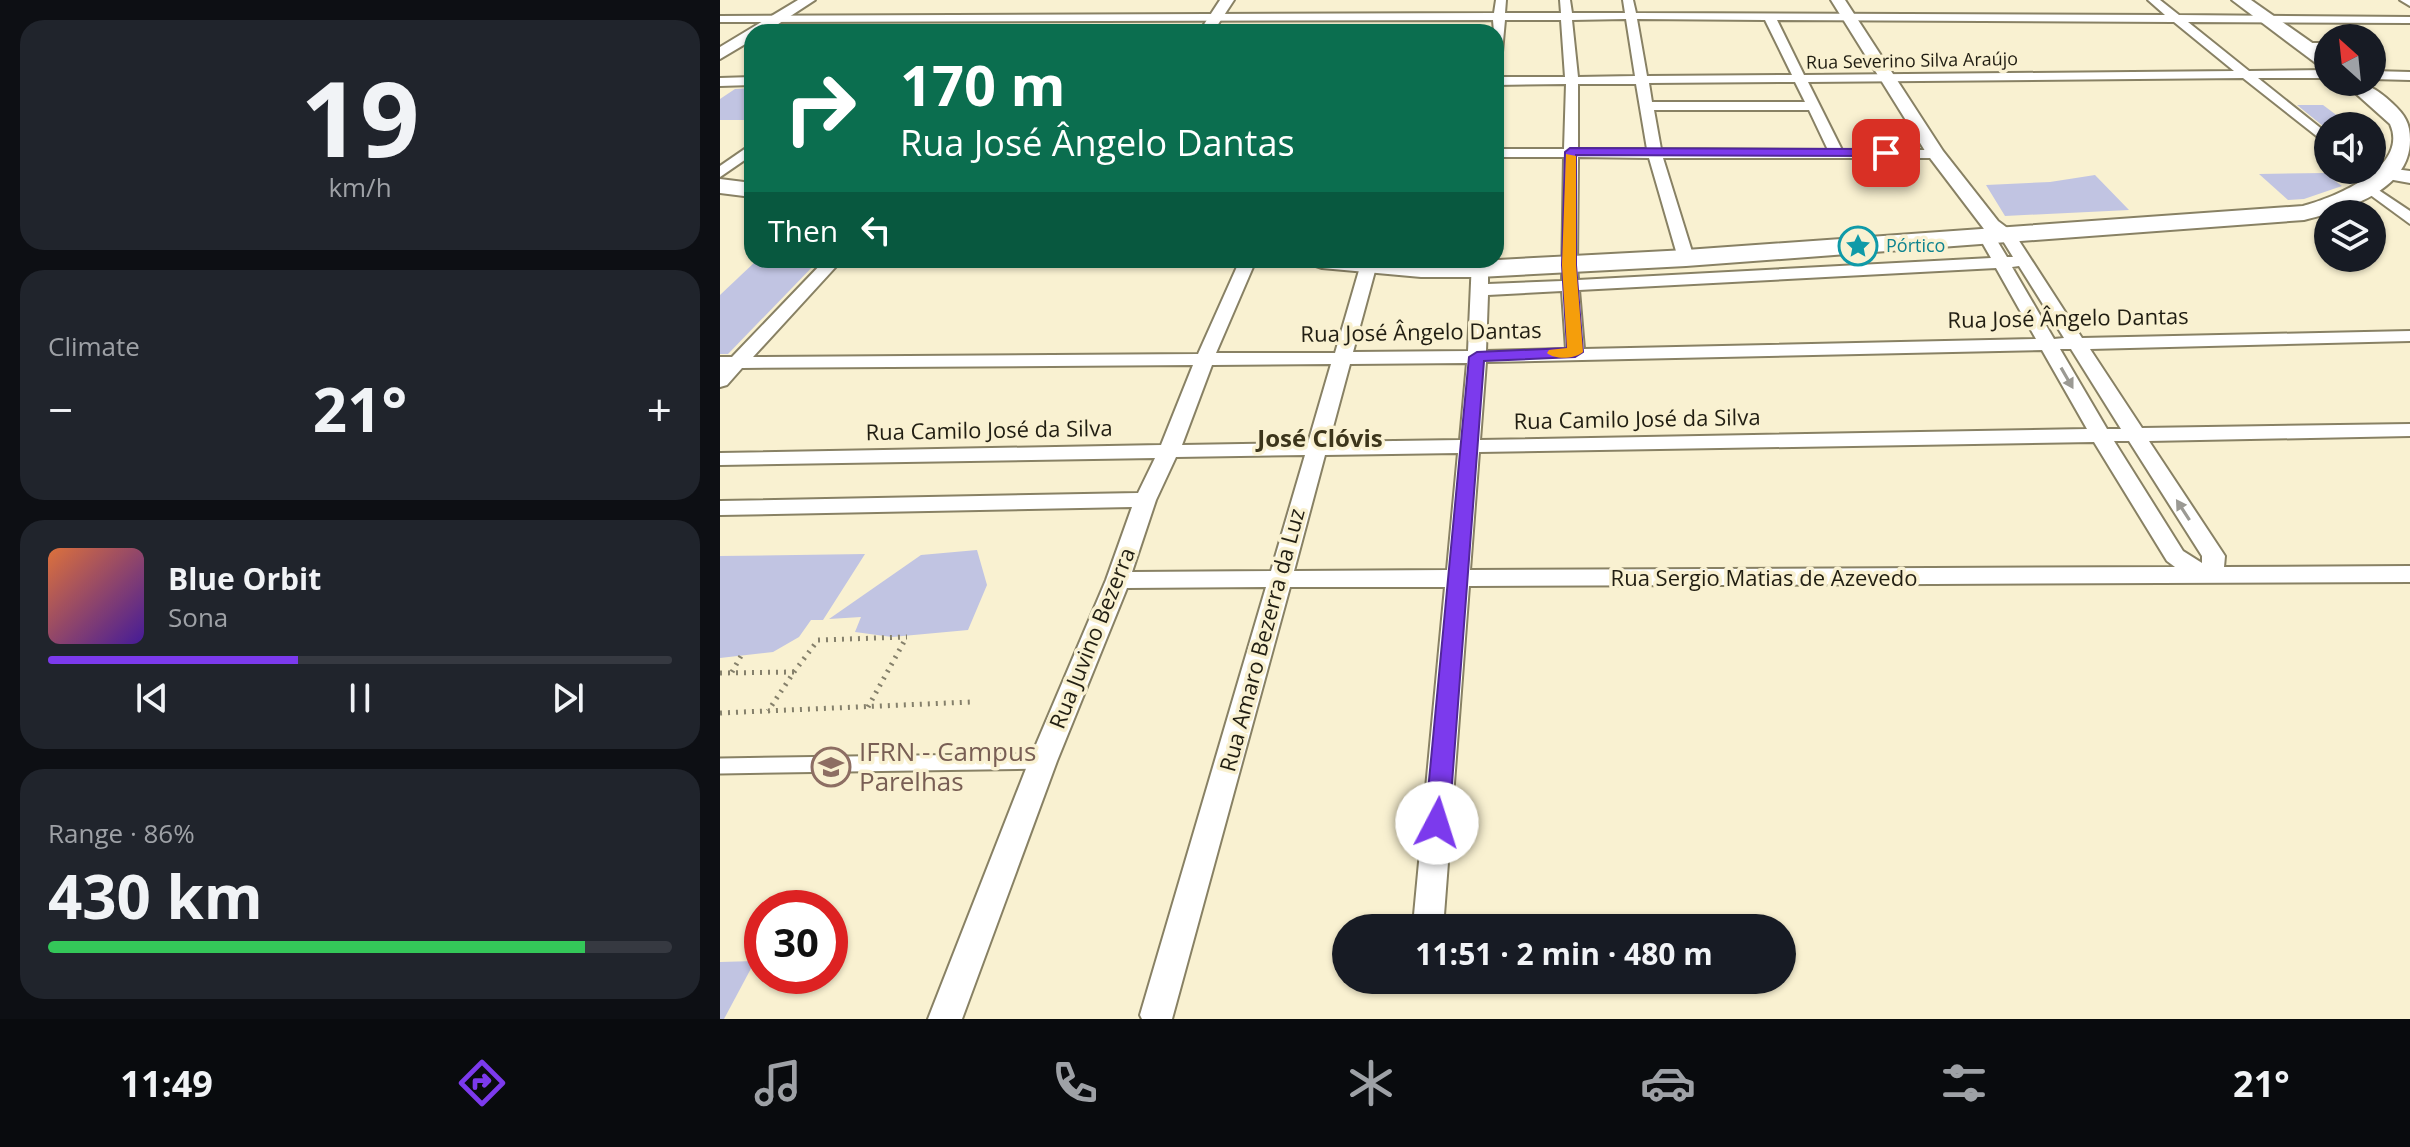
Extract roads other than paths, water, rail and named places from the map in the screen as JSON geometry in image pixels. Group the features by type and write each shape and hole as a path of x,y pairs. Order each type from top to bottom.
{"main road":[{"path":"2240,0 2314,53"},
{"path":"2370,96 2408,131 2407,150 2386,179"},
{"path":"1429,268 1570,276 1686,258 1995,233 2266,218 2338,205 2377,184"},
{"path":"720,186 744,189"}],"street":[{"path":"769,24 808,0"},
{"path":"1211,24 1227,0"},
{"path":"1273,24 1286,0"},
{"path":"1346,24 1356,0"},
{"path":"1422,24 1427,0"},
{"path":"1499,24 1501,0"},
{"path":"1565,0 1572,80 1570,276 1575,352"},
{"path":"1628,0 1654,151 1686,258"},
{"path":"1838,0 1936,154 1995,233 2024,261 2213,556 2214,564 2206,576 2175,556 2101,437 2002,262 1995,233"},
{"path":"2153,0 2314,130"},
{"path":"863,24 883,9"},
{"path":"952,19 963,9"},
{"path":"720,19 952,19 1049,12 1215,17 2173,17 2410,20"},
{"path":"1037,24 1049,12"},
{"path":"1125,24 1134,13"},
{"path":"1769,16 1836,152"},
{"path":"720,54 727,46"},
{"path":"2306,47 2314,47"},
{"name":"Rua Severino Silva Araújo","path":"1504,81 1801,81 2314,74"},
{"path":"2386,75 2410,76"},
{"path":"720,82 744,81"},
{"path":"1645,106 1812,106"},
{"path":"720,153 744,151"},
{"path":"1504,153 1936,154"},
{"path":"720,173 744,155"},
{"path":"2386,179 2410,219"},
{"path":"1570,276 2024,261"},
{"path":"720,381 728,363 826,268"},
{"name":"Rua Juvino Bezerra","path":"945,1019 1043,761 1118,580 1145,500 1169,451 1244,268"},
{"name":"Rua Amaro Bezerra da Luz","path":"1157,1015 1367,268"},
{"path":"1429,914 1477,357 1479,273"},
{"name":"Rua José Ângelo Dantas","path":"728,363 1477,357 1575,352 2410,336"},
{"name":"Rua Camilo José da Silva","path":"720,459 2410,430"},
{"path":"720,508 1145,500"},
{"name":"Rua Sergio Matias de Azevedo","path":"1118,580 2410,574"}],"lane":[{"path":"720,766 1043,761"}],"place":[{"name":"Pórtico","path":"1858,246"},
{"name":"IFRN - Campus Parelhas","path":"831,767"}],"district":[{"name":"José Clóvis","path":"1320,439"}]}
